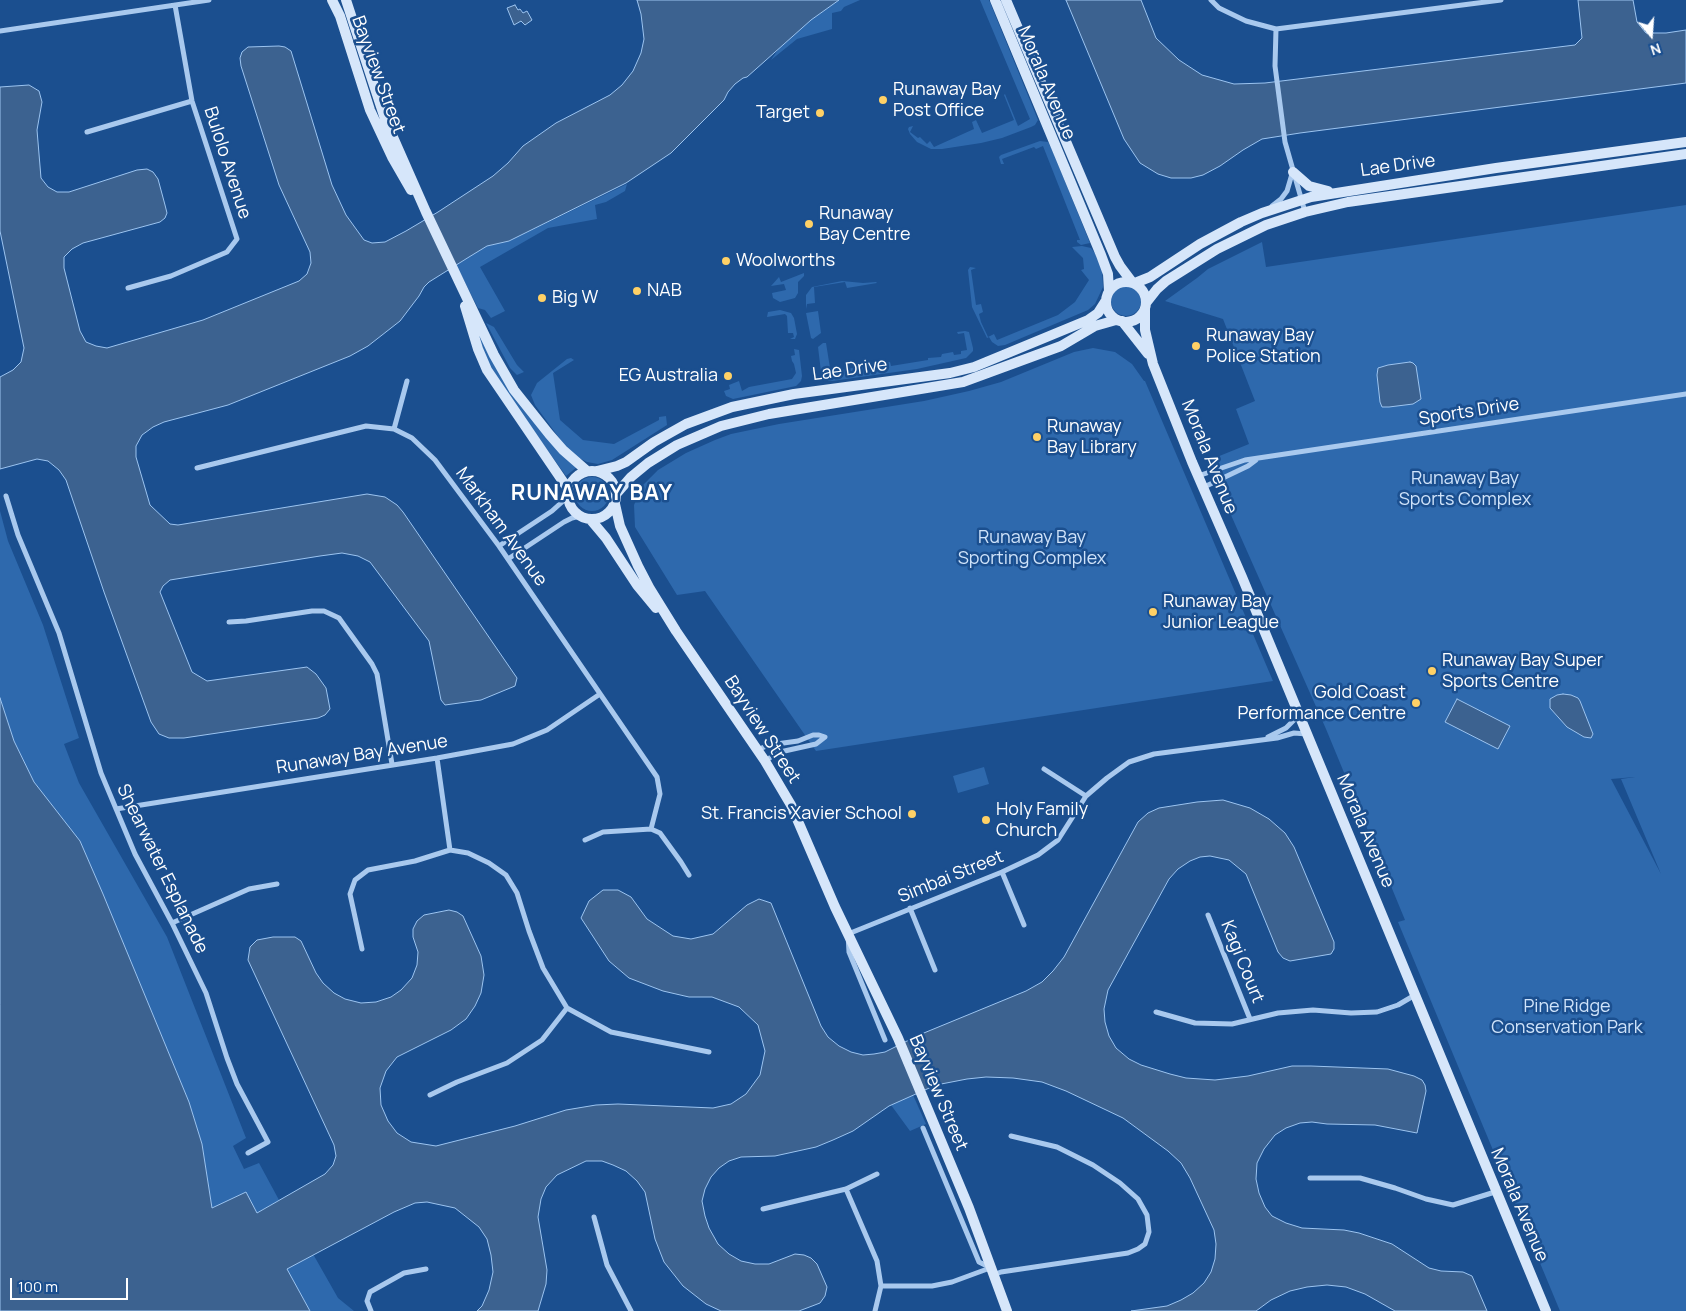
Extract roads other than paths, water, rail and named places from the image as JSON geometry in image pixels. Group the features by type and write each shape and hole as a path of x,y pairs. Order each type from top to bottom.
{"main road":[{"name":"Bayview Street","path":"346,0 389,140 406,181 426,212 494,355 514,390 563,450 592,471"},
{"name":"Morala Avenue","path":"995,0 1101,255 1109,280 1109,291"},
{"name":"Morala Avenue","path":"1006,0 1111,250 1120,266 1134,283"},
{"name":"Bayview Street","path":"332,3 370,110 389,140"},
{"name":"Lae Drive","path":"1134,283 1150,278 1212,237 1262,213 1332,192 1686,142"},
{"name":"Lae Drive","path":"1146,306 1154,292 1166,281 1217,248 1266,225 1305,212 1334,205 1686,154"},
{"path":"1293,172 1308,186 1332,192"},
{"name":"Bayview Street","path":"455,276 478,349 487,370 568,492"},
{"path":"1125,281 1134,283 1144,291 1146,306 1142,314 1133,321 1119,320 1108,312 1105,302 1109,291 1117,283 1125,281"},
{"name":"Lae Drive","path":"592,471 617,466 626,462 654,442 686,424 727,409 794,394 950,373 974,367 1088,320 1098,313 1105,302"},
{"name":"Morala Avenue","path":"1146,306 1145,330 1153,364 1202,488 1245,585 1416,995 1495,1192 1546,1311"},
{"name":"Morala Avenue","path":"1119,320 1141,345 1153,364"},
{"name":"Lae Drive","path":"616,499 625,482 642,468 682,443 721,426 758,416 829,403 962,382 1062,346 1095,326 1119,320"},
{"path":"682,443 686,424"},
{"path":"592,471 605,474 611,479 615,486 616,499 612,509 602,517 585,518 571,508 568,492 575,477 592,471"},
{"name":"Bayview Street","path":"616,499 618,520 638,566 676,631 765,761 791,805 848,934 898,1038 969,1208 1007,1311"},
{"name":"Bayview Street","path":"585,518 606,538 637,585 676,631"}],"street":[{"path":"0,31 209,0"},
{"path":"1211,0 1219,8 1246,22 1276,29 1501,0"},
{"name":"Bulolo Avenue","path":"128,288 172,276 227,252 237,239 192,101 175,5"},
{"path":"1276,29 1276,79 1285,142 1305,212"},
{"path":"87,132 192,101"},
{"path":"1262,213 1277,203 1284,195 1293,172"},
{"path":"394,429 407,381"},
{"name":"Sports Drive","path":"1198,476 1240,462 1257,459 1686,394"},
{"name":"Markham Avenue","path":"197,468 366,426 394,429 412,438 435,460 499,546 657,777 660,794 651,829"},
{"name":"Sports Drive","path":"1202,488 1248,466 1257,459"},
{"path":"499,546 552,511 562,502 568,492"},
{"name":"Shearwater Esplanade","path":"6,496 18,535 59,633 101,773 135,854 172,923 206,993 237,1084 268,1142 248,1153"},
{"path":"508,559 564,522 572,518 585,518"},
{"path":"229,622 312,611 324,611 339,618 377,674 392,764"},
{"name":"Runaway Bay Avenue","path":"116,809 437,758 513,744 532,737 561,721 600,694"},
{"name":"Simbai Street","path":"1263,740 1286,728 1299,715"},
{"path":"757,750 769,745 798,741 816,734 825,737 816,744 780,752 765,761"},
{"name":"Simbai Street","path":"848,934 1002,872 1038,855 1058,840 1086,796 1129,762 1154,754 1277,738 1291,734 1307,734"},
{"path":"437,758 450,850"},
{"path":"1044,769 1086,796"},
{"path":"585,840 603,832 651,829 660,834 682,862 689,875"},
{"path":"362,949 350,894 355,880 368,870 415,861 450,850 468,853 489,863 506,875 517,893 529,931 544,968 567,1008 611,1032 709,1052"},
{"path":"1002,872 1024,926"},
{"path":"172,923 249,889 277,884"},
{"path":"910,908 935,970"},
{"name":"Kagi Court","path":"1208,915 1250,1019"},
{"name":"Bayview Street","path":"848,934 848,952 885,1040"},
{"path":"1156,1012 1195,1023 1232,1024 1278,1013 1313,1010 1351,1013 1376,1012 1416,995"},
{"path":"430,1095 457,1082 507,1063 542,1040 567,1008"},
{"name":"Bayview Street","path":"923,1128 979,1262 991,1271"},
{"path":"881,1286 938,1285 991,1271 1001,1272 1128,1252 1138,1249 1145,1244 1150,1232 1147,1215 1138,1200 1120,1184 1092,1165 1057,1147 1011,1136"},
{"path":"763,1209 846,1189 877,1174"},
{"path":"1310,1178 1360,1178 1426,1199 1453,1205 1495,1192"},
{"path":"846,1189 877,1261 881,1286 875,1311"},
{"path":"594,1217 607,1265 629,1310"},
{"path":"371,1311 367,1301 370,1292 404,1273 426,1269"}],"place":[{"name":"Runaway Bay Post Office","path":"883,100"},
{"name":"Target","path":"820,113"},
{"name":"Runaway Bay Centre","path":"809,224"},
{"name":"Woolworths","path":"726,261"},
{"name":"NAB","path":"637,291"},
{"name":"Big W","path":"542,298"},
{"name":"Runaway Bay Police Station","path":"1196,346"},
{"name":"EG Australia","path":"728,376"},
{"name":"Runaway Bay Library","path":"1037,437"},
{"name":"Runaway Bay Junior League","path":"1153,612"},
{"name":"Runaway Bay Super Sports Centre","path":"1432,671"},
{"name":"Gold Coast Performance Centre","path":"1416,703"},
{"name":"St. Francis Xavier School","path":"912,814"},
{"name":"Holy Family Church","path":"986,820"}],"district":[{"name":"RUNAWAY BAY","path":"592,494"}],"park label":[{"name":"Runaway Bay Sports Complex","path":"1465,489"},
{"name":"Runaway Bay Sporting Complex","path":"1032,548"},
{"name":"Pine Ridge Conservation Park","path":"1567,1017"}]}
